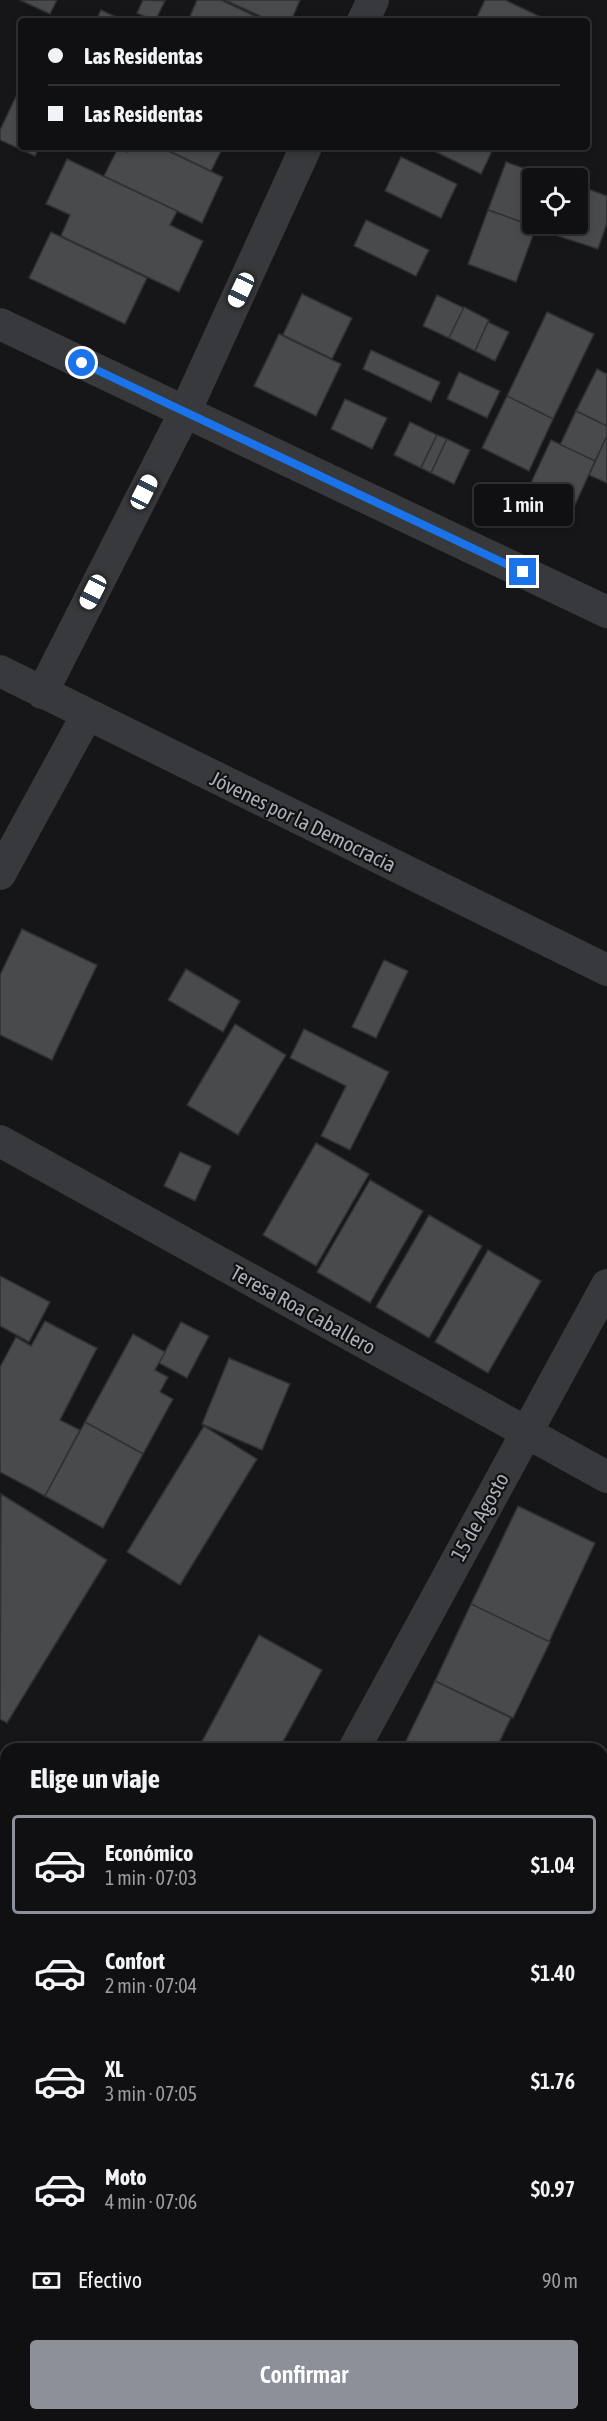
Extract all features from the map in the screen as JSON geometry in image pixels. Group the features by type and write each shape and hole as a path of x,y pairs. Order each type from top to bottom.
{"street":[{"path":"364,18 373,0"},
{"path":"42,693 185,412 305,150"},
{"path":"0,324 607,612"},
{"name":"Jóvenes por la Democracia","path":"0,671 607,970"},
{"path":"0,874 87,715"},
{"name":"Teresa Roa Caballero","path":"0,1141 525,1434 607,1477"},
{"name":"15 de Agosto","path":"357,1743 607,1285"}],"building":[{"path":"20,0 57,0 50,14"},
{"path":"143,0 165,1 156,18 148,18 137,13"},
{"path":"197,0 221,0 259,18 189,18"},
{"path":"225,0 300,0 292,18 264,18"},
{"path":"485,0 505,0 543,18 476,18"},
{"path":"101,10 118,18 97,18"},
{"path":"18,92 18,148 0,140 0,130"},
{"path":"22,150 38,150 35,156"},
{"path":"117,150 127,152 128,150 166,150 223,177 202,223 104,176"},
{"path":"167,150 222,150 211,171"},
{"path":"432,150 493,150 481,174"},
{"path":"401,157 457,184 441,218 385,191"},
{"path":"67,159 177,211 170,225 203,241 179,292 61,236 70,215 46,204"},
{"path":"506,162 523,168 522,222 488,210"},
{"path":"588,189 607,196 607,223 598,249 552,234 588,234"},
{"path":"488,210 522,222 522,234 533,234 516,282 468,264"},
{"path":"366,220 429,250 416,276 354,246"},
{"path":"51,232 147,278 125,324 29,278"},
{"path":"302,294 352,318 332,359 283,335"},
{"path":"437,295 464,308 449,338 423,326"},
{"path":"464,307 489,320 475,351 449,338"},
{"path":"547,312 594,334 553,419 507,396"},
{"path":"488,322 509,332 495,361 475,351"},
{"path":"279,334 341,364 316,416 254,386"},
{"path":"371,350 440,382 431,402 363,369"},
{"path":"597,369 607,374 607,426 576,411"},
{"path":"459,372 500,391 487,418 447,399"},
{"path":"507,396 553,419 529,471 482,448"},
{"path":"345,399 387,418 372,449 331,429"},
{"path":"576,411 607,426 607,436 595,461 560,445"},
{"path":"410,422 437,435 421,468 394,455"},
{"path":"437,435 447,439 431,473 421,468"},
{"path":"607,436 607,483 589,475"},
{"path":"447,439 470,450 454,484 431,473"},
{"path":"551,440 595,461 574,507 530,485"},
{"path":"22,929 97,965 52,1060 0,1035 0,975"},
{"path":"384,960 408,971 376,1038 352,1027"},
{"path":"186,969 240,1001 223,1032 168,1000"},
{"path":"235,1024 286,1055 238,1135 187,1105"},
{"path":"304,1029 389,1072 350,1150 321,1136 346,1086 290,1058"},
{"path":"316,1143 369,1174 316,1266 263,1235"},
{"path":"180,1152 211,1166 195,1201 164,1186"},
{"path":"370,1180 423,1211 370,1303 317,1272"},
{"path":"429,1215 482,1246 429,1338 376,1307"},
{"path":"488,1250 541,1281 488,1373 435,1342"},
{"path":"0,1276 50,1302 29,1342 0,1326"},
{"path":"45,1321 97,1348 60,1420 80,1430 45,1496 0,1472 0,1367 16,1337 31,1346"},
{"path":"181,1322 209,1336 187,1378 159,1363"},
{"path":"133,1334 165,1352 155,1370 168,1377 160,1392 173,1399 143,1454 85,1422"},
{"path":"229,1358 290,1384 262,1450 202,1424"},
{"path":"85,1422 143,1454 103,1528 45,1496"},
{"path":"204,1426 257,1459 180,1585 127,1552"},
{"path":"1,1494 107,1560 7,1723 0,1719"},
{"path":"518,1506 595,1543 549,1642 471,1604"},
{"path":"471,1604 550,1642 513,1718 435,1681"},
{"path":"259,1635 322,1670 282,1743 201,1743"},
{"path":"435,1681 511,1718 499,1743 405,1743"}],"route":[{"path":"82,363 523,572"}]}
